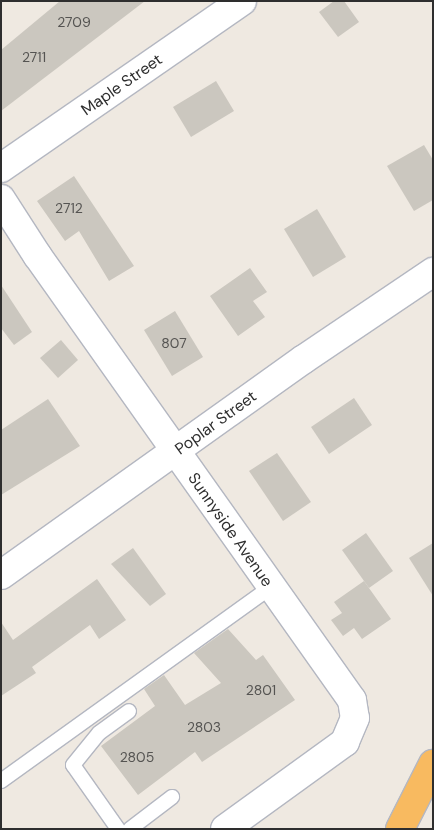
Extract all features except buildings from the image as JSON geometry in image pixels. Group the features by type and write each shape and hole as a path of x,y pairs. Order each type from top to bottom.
{"highway":[{"path":"400,829 433,764"}],"street":[{"name":"Maple Street","path":"1,168 242,1"},
{"name":"Sunnyside Avenue","path":"1,199 36,255 352,700 355,718 345,742 224,829"},
{"name":"Poplar Street","path":"1,575 304,359 433,272"}],"lane":[{"path":"1,781 271,587"},
{"path":"118,829 72,765 99,732 129,711"},
{"path":"130,829 172,797"}]}
